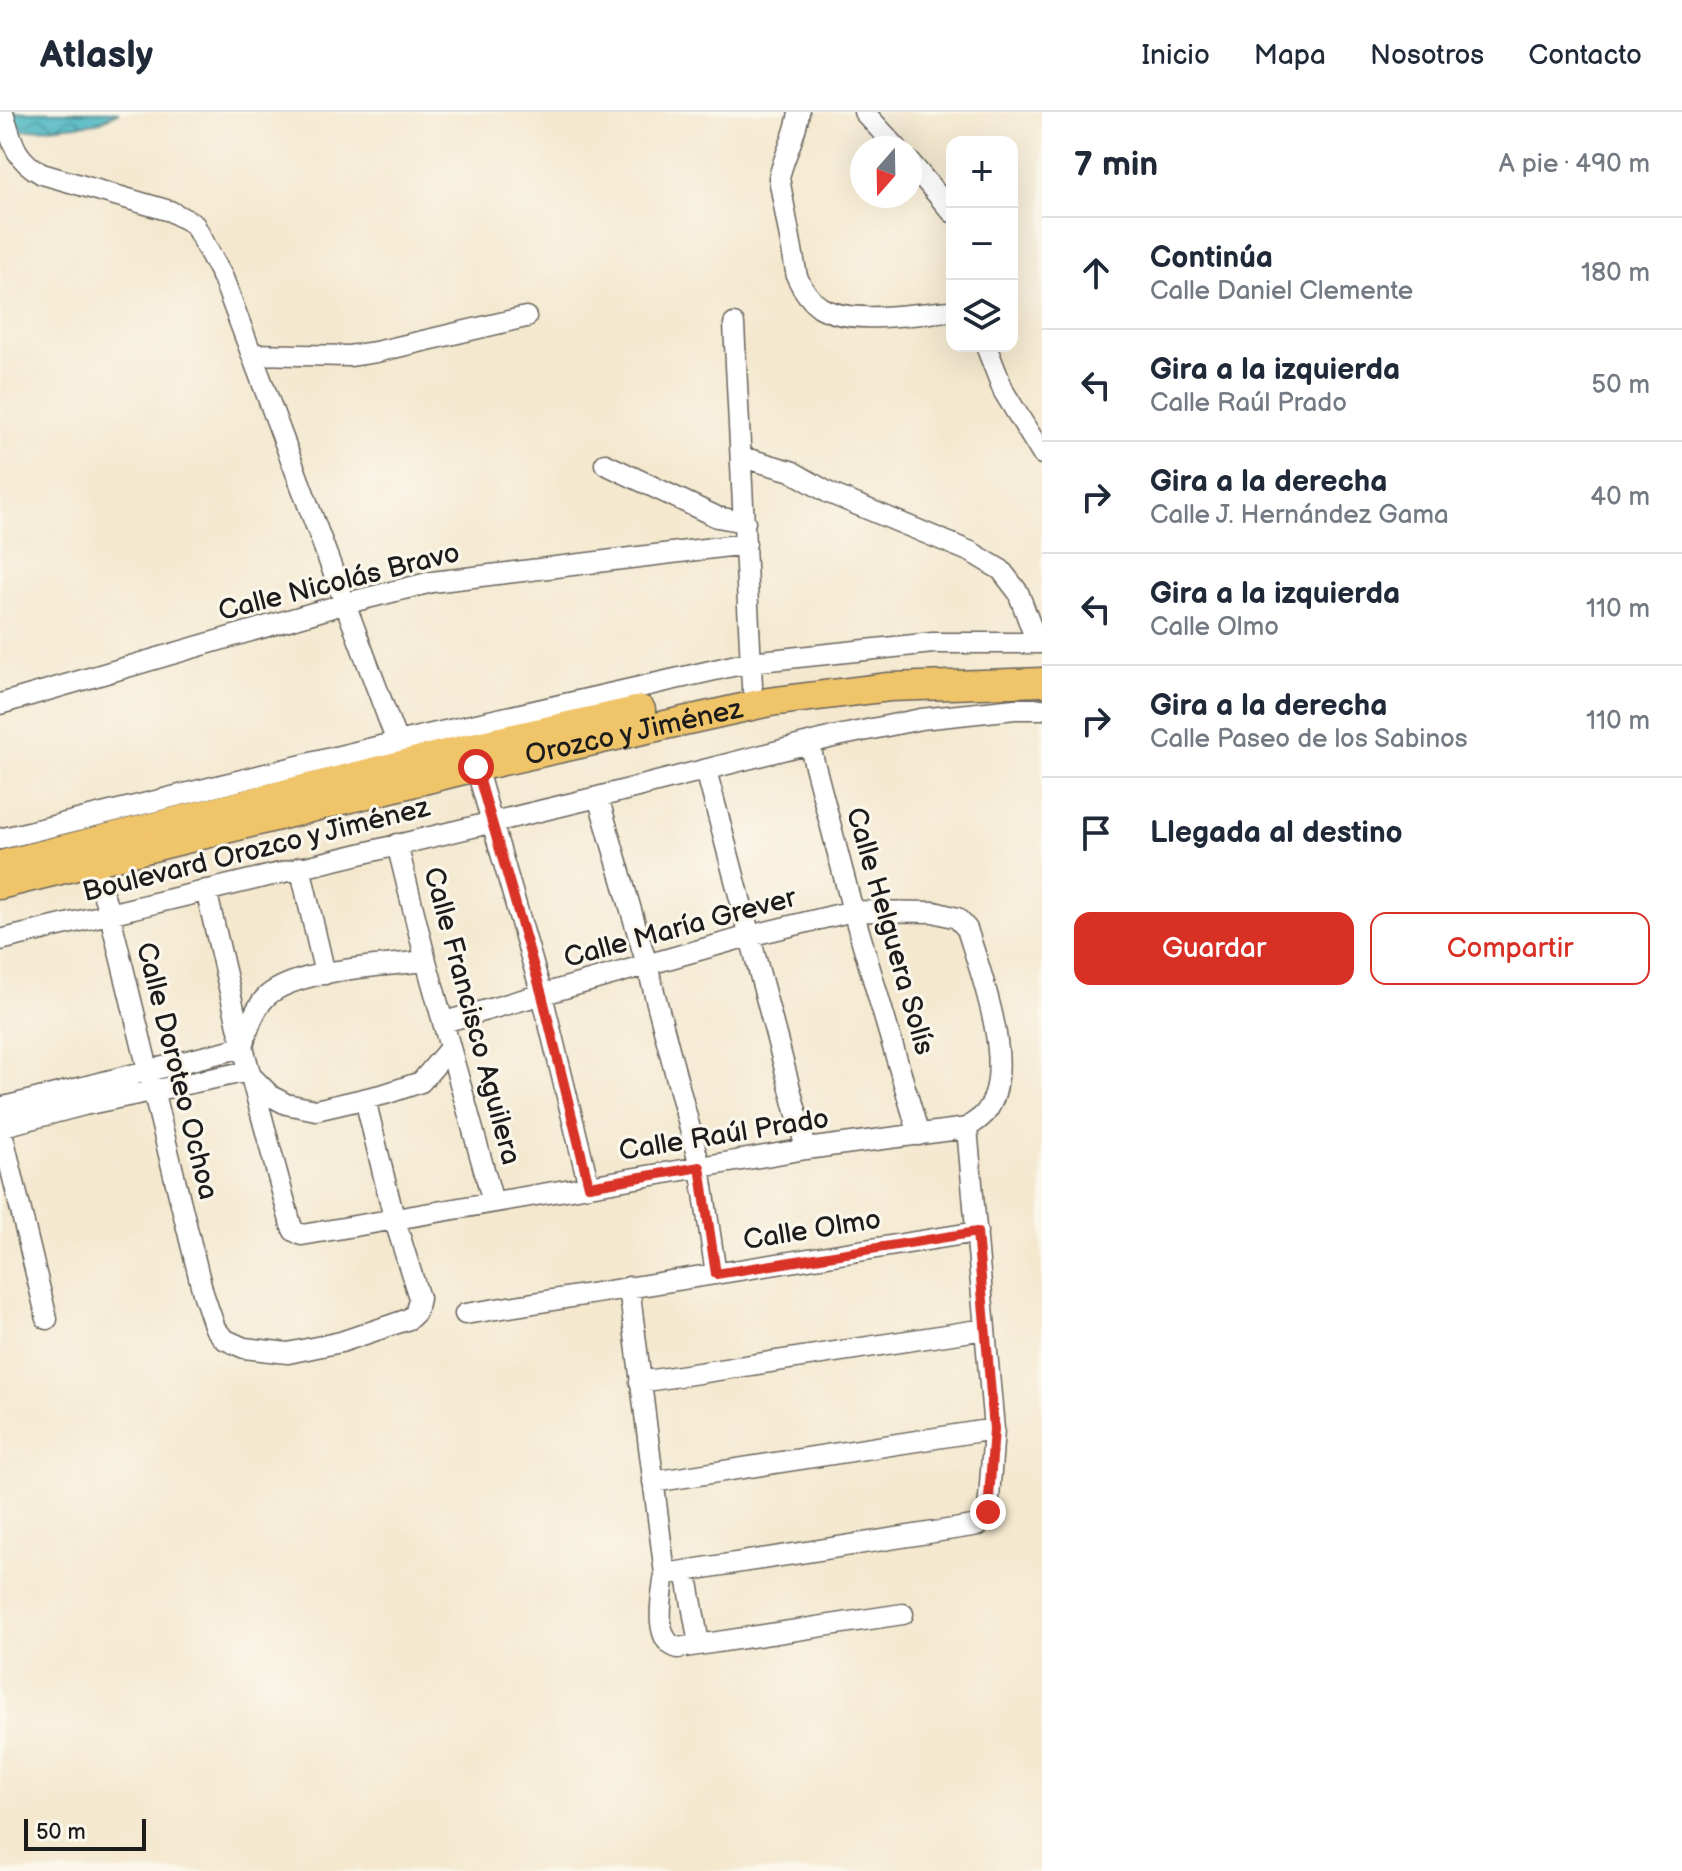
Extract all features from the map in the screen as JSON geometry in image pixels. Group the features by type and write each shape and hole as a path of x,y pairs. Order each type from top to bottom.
{"highway":[{"name":"Orozco y Jiménez","path":"0,865 751,674 989,663 1040,650"},
{"name":"Orozco y Jiménez","path":"0,885 476,767 769,702 889,687 1042,682"}],"street":[{"path":"3,112 17,154 25,165 42,174 170,211 194,224 223,278 397,742"},
{"path":"799,112 797,127 782,162 779,178 797,277 803,289 820,307 845,315 877,317 946,311"},
{"path":"864,112 886,136"},
{"path":"922,176 949,208"},
{"path":"252,354 349,356 526,317"},
{"path":"0,839 397,742 751,674 734,324"},
{"path":"988,352 1004,392 1042,454"},
{"path":"742,457 791,471 829,493 971,552 1001,570 1018,592 1040,650"},
{"path":"605,464 717,517 745,522"},
{"name":"Calle Nicolás Bravo","path":"0,704 347,603 432,582 746,544"},
{"name":"Boulevard Orozco y Jiménez","path":"0,940 598,797 809,743 921,719 1042,709"},
{"name":"Calle Helguera Solís","path":"809,743 853,911 919,1135"},
{"path":"476,767 542,995 589,1186"},
{"path":"706,770 806,1149"},
{"path":"598,797 647,965 700,1167 716,1274"},
{"name":"Calle Francisco Aguilera","path":"397,844 493,1202"},
{"name":"Calle Doroteo Ochoa","path":"93,863 110,915 203,1293 215,1328 224,1339 244,1348 288,1353 341,1342 409,1319 416,1312 419,1298 394,1218 365,1099"},
{"path":"300,867 325,974"},
{"path":"206,890 250,1073 271,1096 286,1104 316,1110 365,1099 421,1082 450,1048"},
{"name":"Calle María Grever","path":"444,1022 749,936 853,911 934,912 957,918 967,929 999,1048 998,1081 987,1111 967,1128"},
{"path":"243,1047 248,1026 266,997 290,982 325,974 426,961"},
{"path":"0,1108 243,1047"},
{"path":"47,1319 0,1126 153,1091 250,1073"},
{"name":"Calle Raúl Prado","path":"250,1073 291,1225 294,1231 302,1235 806,1149 967,1128"},
{"path":"665,1574 979,1525 988,1512 994,1429 967,1128"},
{"name":"Calle Olmo","path":"465,1314 977,1232"},
{"path":"629,1287 665,1574 661,1603 664,1638 671,1646 689,1646 903,1614"},
{"path":"640,1382 985,1329"},
{"path":"653,1482 994,1429"},
{"path":"686,1571 689,1646"}],"water":[{"path":"0,112 119,112 97,123 0,133"}],"route":[{"path":"476,767 542,995 589,1186 700,1167 716,1274 977,1232 994,1429 988,1512"}]}
